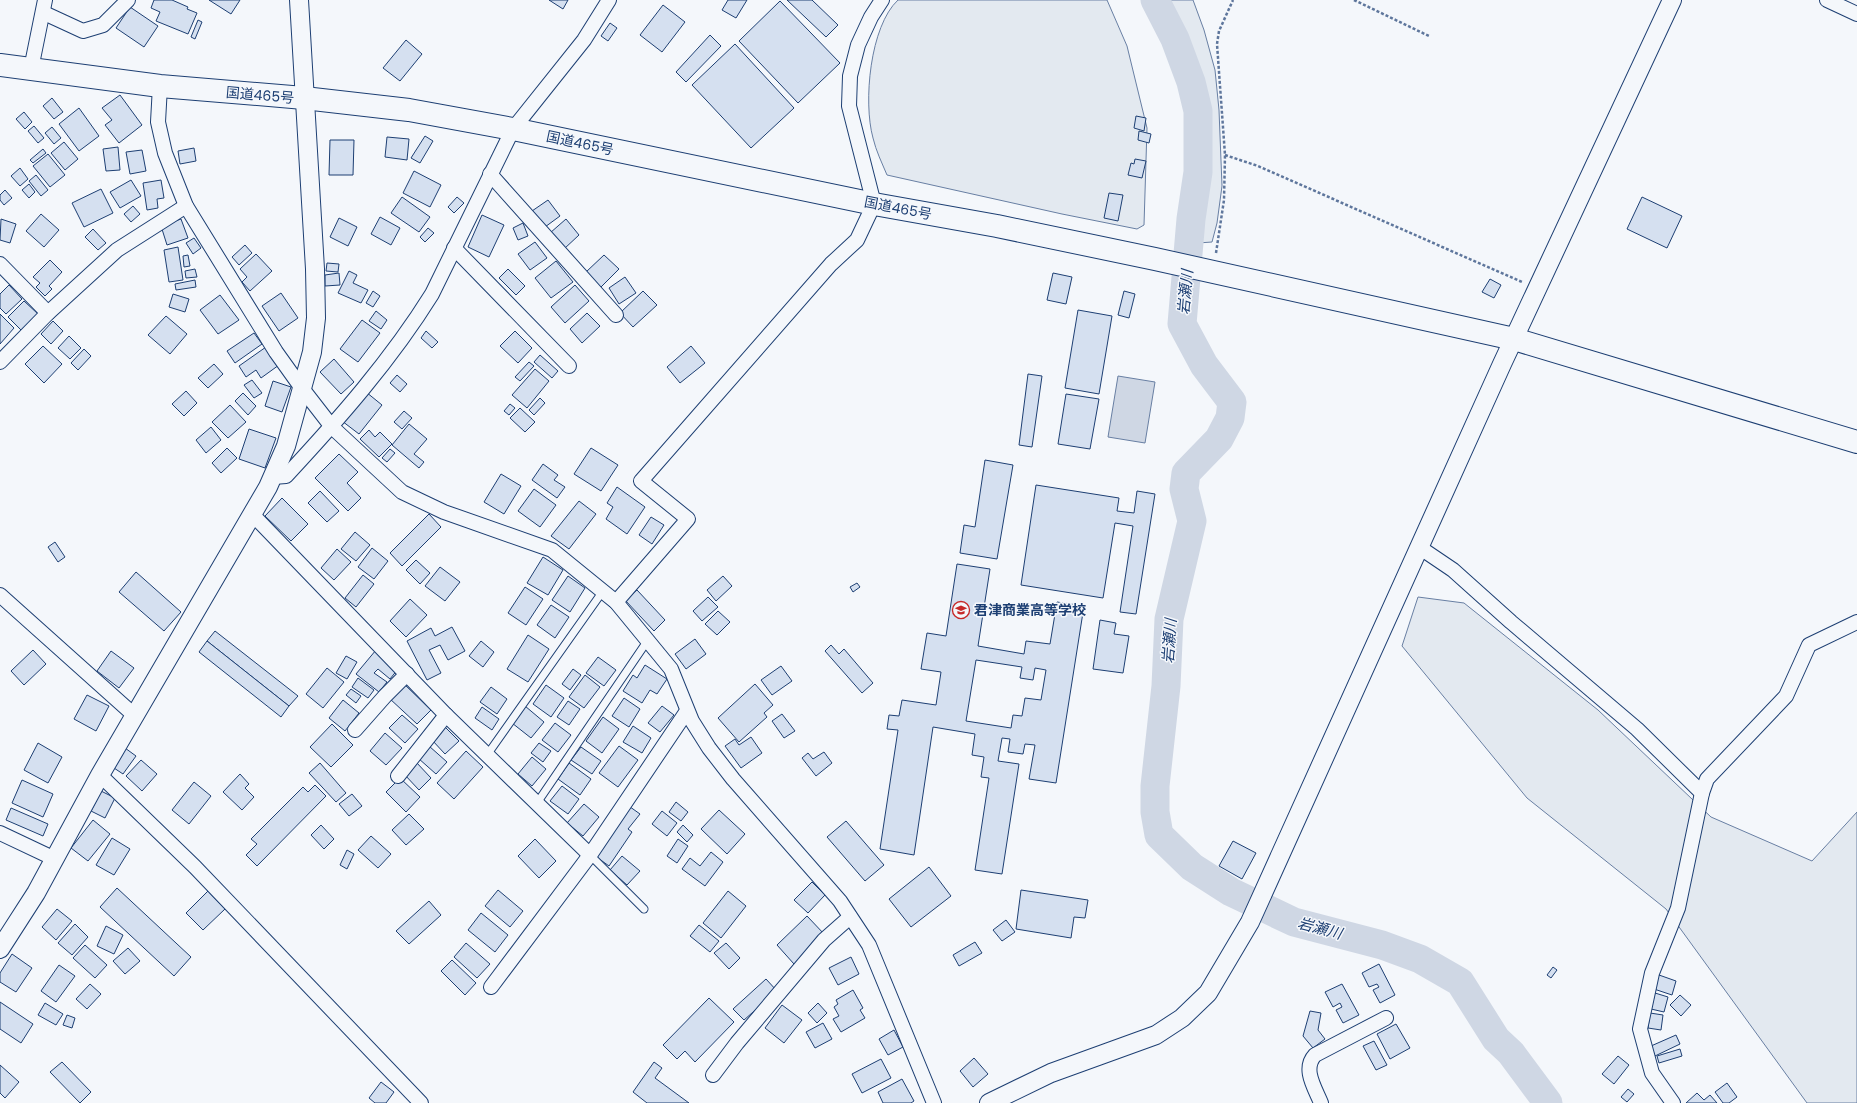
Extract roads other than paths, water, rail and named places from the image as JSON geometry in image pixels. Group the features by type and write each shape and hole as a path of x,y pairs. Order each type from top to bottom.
{"highway":[{"name":"国道465号","path":"0,65 160,86 304,98 409,110 513,129 874,204 997,226 1155,259 1514,339 1857,442"}],"street":[{"path":"31,69 44,6 83,31 103,25 128,0"},
{"path":"0,949 36,893 134,715 253,514 273,477 286,446 301,387 312,352 316,318 315,270 299,0"},
{"path":"273,477 286,476 332,427 417,318 432,294 513,129 584,40 609,0"},
{"path":"616,602 688,519 641,481 831,264 857,240 874,204 849,106 850,76 858,45 871,17 882,0"},
{"path":"989,1103 1051,1073 1156,1035 1182,1018 1208,993 1250,922 1514,339 1672,0"},
{"path":"1827,0 1857,14"},
{"path":"160,86 158,122 165,153 186,206 276,352 301,387 332,427 402,492 444,512 552,550 616,602 671,669 692,721 709,748 733,779 840,901 869,945 934,1103"},
{"path":"490,174 616,315"},
{"path":"0,362 48,313 117,250 186,206"},
{"path":"454,248 569,366"},
{"path":"0,264 48,313"},
{"path":"253,514 446,715 590,855"},
{"path":"1419,547 1453,570 1511,622 1637,729 1702,793"},
{"path":"0,595 134,715"},
{"path":"1673,1103 1652,1073 1640,1029 1652,973 1678,908 1702,793 1707,779 1786,696 1809,645 1857,622"},
{"path":"355,730 407,674"},
{"path":"491,986 590,855 688,711"},
{"path":"398,776 446,715"},
{"path":"100,775 195,867 421,1103"},
{"path":"0,833 55,859"},
{"path":"713,1075 737,1043 824,940 850,917"},
{"path":"1321,1103 1308,1068 1310,1060 1315,1055 1386,1018"}],"lane":[{"path":"487,755 603,591"},
{"path":"537,803 648,640"},
{"path":"590,855 644,909"}],"waterway":[{"name":"岩瀬川","path":"1155,0 1175,39 1191,82 1198,111 1198,172 1191,219 1182,324 1204,365 1232,402 1230,418 1219,439 1186,473 1184,489 1192,521 1169,619 1166,686 1155,786 1155,812 1159,835 1192,867 1231,892 1294,922 1382,945 1420,959 1460,982 1496,1039 1511,1053 1548,1103"}],"place":[{"name":"君津商業高等学校","path":"961,610"}]}
